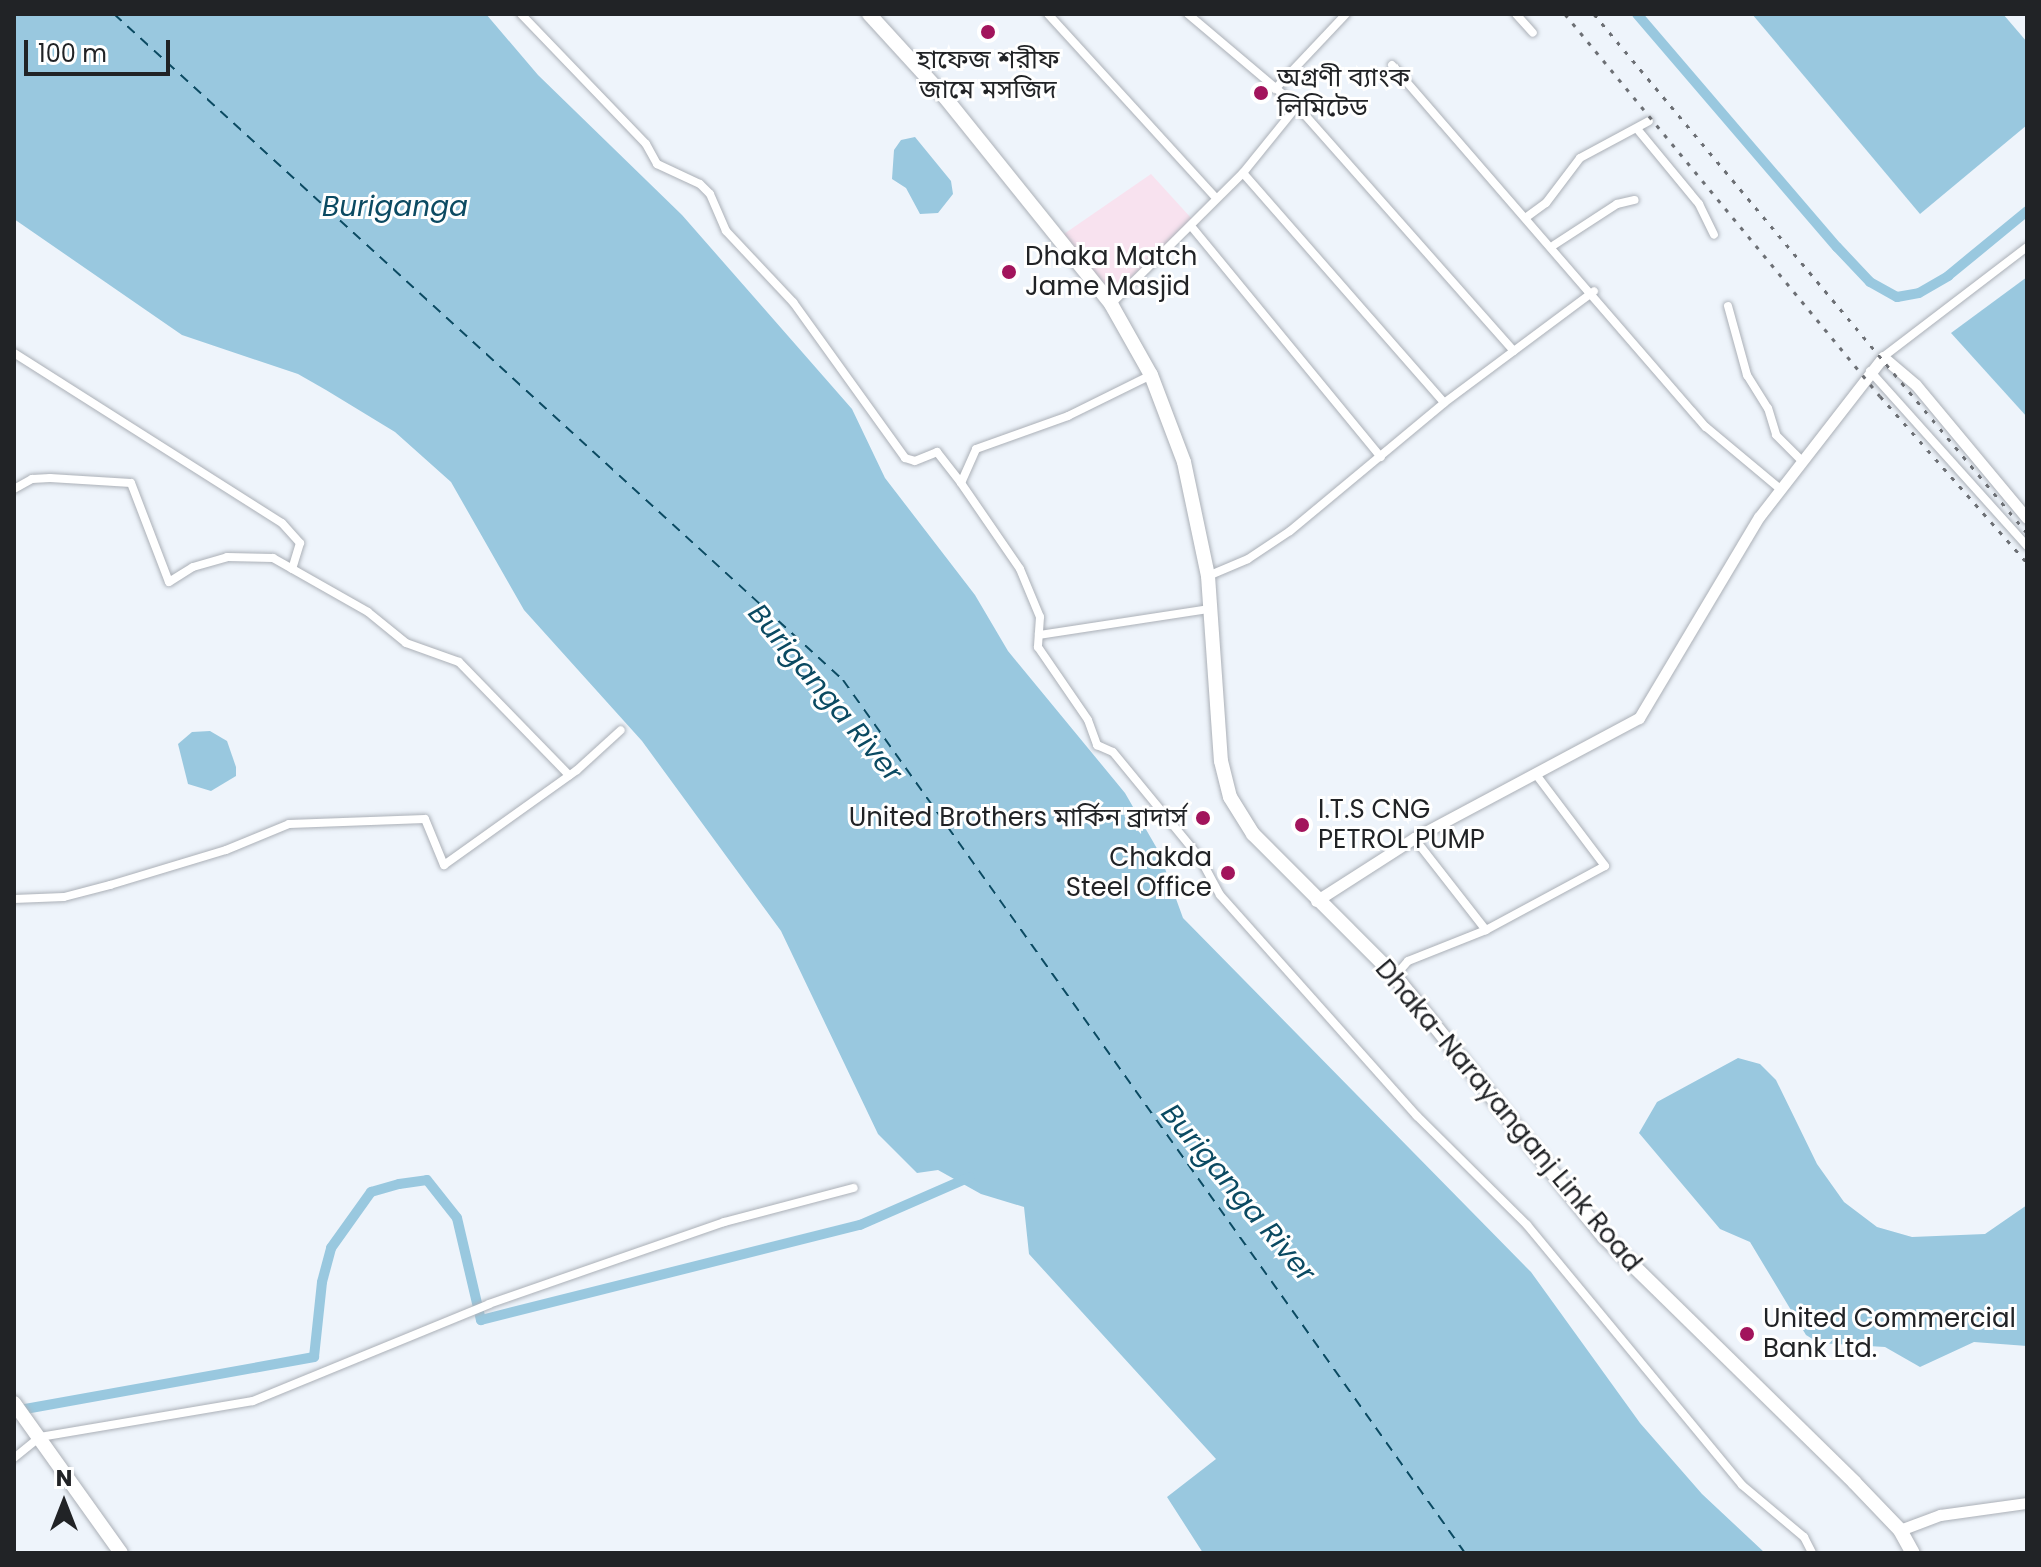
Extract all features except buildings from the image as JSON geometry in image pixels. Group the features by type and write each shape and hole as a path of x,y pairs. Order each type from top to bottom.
{"highway":[{"name":"Dhaka-Narayanganj Link Road","path":"869,14 944,96 1111,304 1151,375 1184,462 1208,576 1213,691 1230,797 1253,834 1316,901 1395,976 1604,1237 1900,1530 1913,1553"},
{"path":"14,1403 121,1553"}],"street":[{"path":"521,14 646,144 657,164 700,184 710,194 726,231 793,302 905,458 915,461 937,452 1020,569 1040,617 1038,647 1088,720 1097,745 1113,752 1200,858 1220,895 1417,1116 1527,1225 1742,1485 1804,1537 1812,1553"},
{"path":"1048,14 1216,198"},
{"path":"1188,14 1297,106 1514,351"},
{"path":"1275,89 1346,14"},
{"path":"1516,14 1533,33"},
{"path":"1392,65 1594,291 1706,427 1779,488"},
{"path":"1111,304 1243,173 1297,106"},
{"path":"1528,216 1546,203 1580,158 1638,130 1649,121"},
{"path":"1638,130 1699,204 1714,235"},
{"path":"1243,173 1444,403"},
{"path":"1554,245 1617,204 1635,200"},
{"path":"1191,226 1381,457"},
{"path":"1316,901 1414,838 1639,718 1651,704 1779,488 1869,370 2027,247"},
{"path":"1208,576 1248,559 1290,531 1444,403 1594,291"},
{"path":"1728,306 1747,375 1768,408 1776,435 1802,461"},
{"path":"14,353 282,523 300,543 292,569"},
{"path":"1883,357 1916,385 2027,518"},
{"path":"1869,370 2027,546"},
{"path":"961,483 976,449 1068,416 1151,375"},
{"path":"14,489 32,479 50,478 89,476 131,483 169,582 193,567 242,554 273,558 368,612 406,643 459,662 569,775"},
{"path":"1039,635 1209,609"},
{"path":"14,899 64,897 110,885 226,850 289,824 425,819 444,865 569,775 621,730"},
{"path":"1395,976 1408,961 1486,930 1605,866 1535,773"},
{"path":"1414,838 1486,930"},
{"path":"14,1458 38,1434 253,1401 489,1304 724,1222 854,1188"},
{"path":"1900,1530 1940,1515 2027,1503"}],"shaded area":[{"path":"1151,174 1192,219 1110,298 1061,236"}],"water":[{"name":"Buriganga","path":"14,14 486,14 538,75 682,215 852,409 885,478 975,595 1008,651 1125,793 1159,852 1183,918 1531,1272 1640,1423 1702,1494 1765,1553 1203,1553 1167,1497 1216,1459 1029,1254 1024,1207 981,1194 938,1170 917,1173 878,1134 781,931 642,741 524,610 451,482 395,432 326,390 298,374 182,335 14,219"},
{"path":"1752,14 2003,14 2027,42 2027,125 1920,214"},
{"path":"915,137 951,181 953,194 938,213 920,214 906,188 892,179 894,150 901,140"},
{"path":"2027,277 2027,417 1951,333"},
{"path":"210,731 227,741 236,767 236,776 211,791 188,784 178,744 192,732"},
{"path":"1738,1058 1760,1064 1776,1080 1817,1164 1844,1202 1877,1227 1912,1237 1985,1234 2027,1205 2027,1346 1974,1342 1920,1367 1885,1347 1819,1343 1806,1335 1750,1242 1720,1229 1639,1133 1657,1102"}],"waterway":[{"path":"1637,14 1837,247 1870,282 1897,297 1919,293 1948,276 2027,211"},
{"path":"14,1411 314,1357 322,1282 331,1248 371,1192 399,1184 427,1180 457,1218 481,1320 860,1225 970,1177"}],"ferry route":[{"path":"114,14 843,680 1465,1553"}],"railway":[{"path":"1565,14 1880,396 2027,563"},
{"path":"1594,14 2027,533"}],"place":[{"name":"হাফেজ শরীফ জামে মসজিদ","path":"988,32"},
{"name":"অগ্রণী ব্যাংক লিমিটেড","path":"1261,93"},
{"name":"Dhaka Match Jame Masjid","path":"1009,272"},
{"name":"United Brothers মার্কিন ব্রাদার্স","path":"1203,818"},
{"name":"I.T.S CNG PETROL PUMP","path":"1302,825"},
{"name":"Chakda Steel Office","path":"1228,873"},
{"name":"United Commercial Bank Ltd.","path":"1747,1334"}],"water label":[{"name":"Buriganga River","path":"825,693"},
{"name":"Buriganga River","path":"1238,1193"}]}
